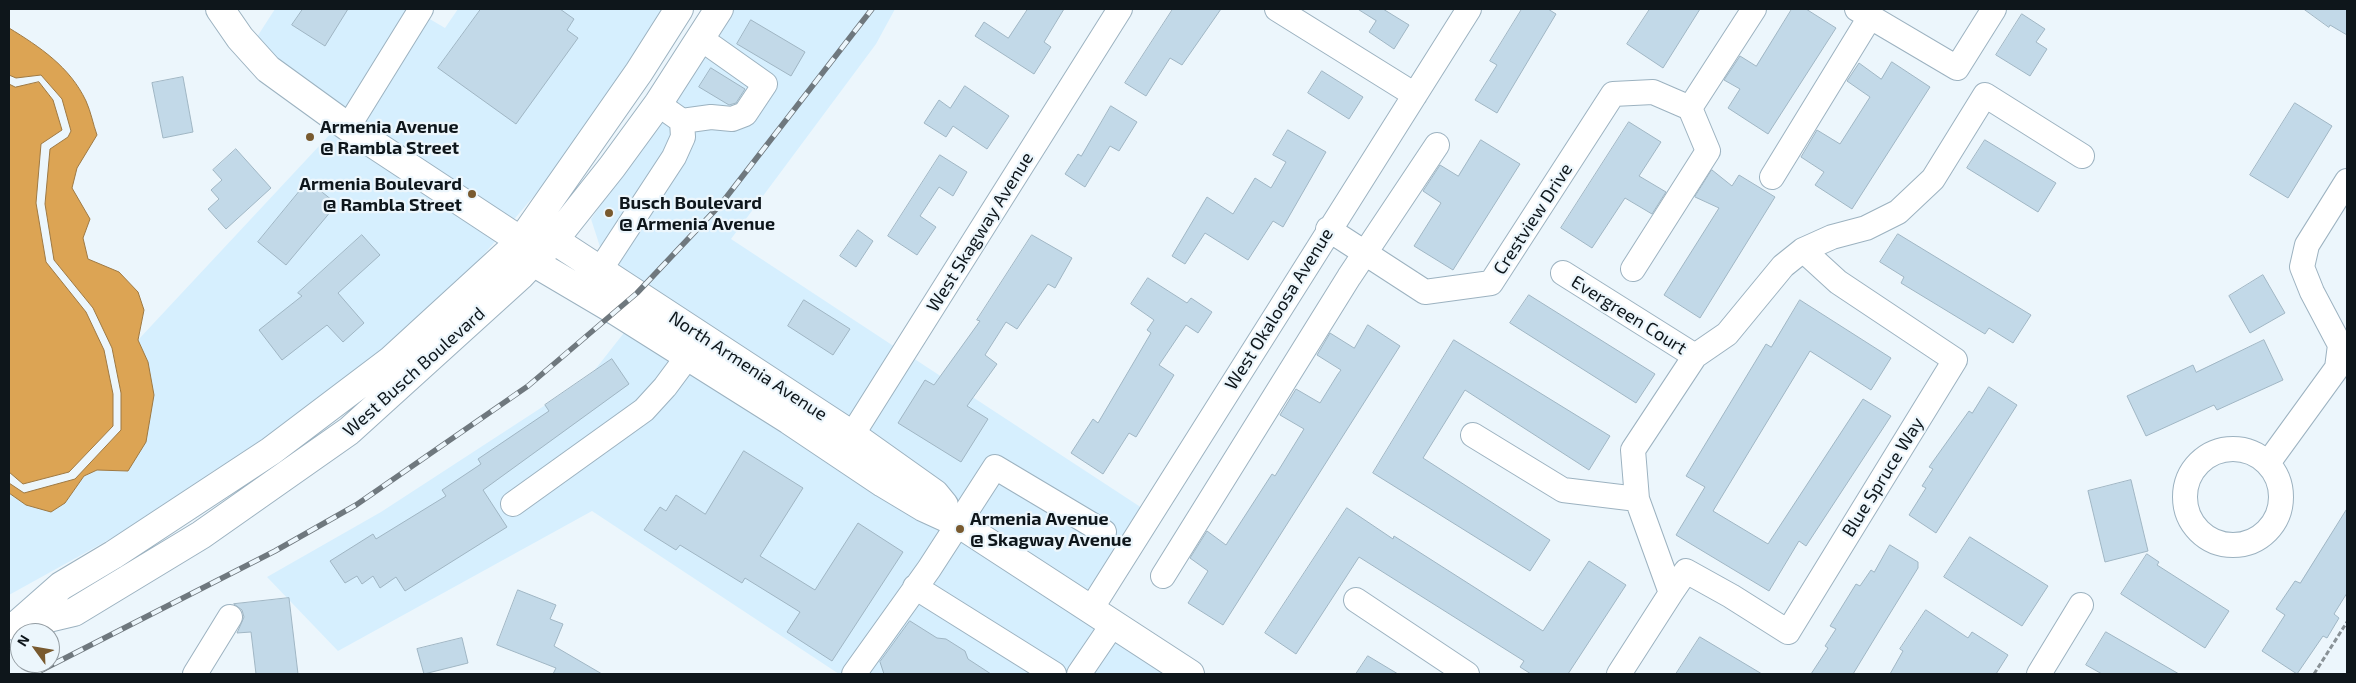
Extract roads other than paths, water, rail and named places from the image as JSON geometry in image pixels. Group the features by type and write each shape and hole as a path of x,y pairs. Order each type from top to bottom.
{"main road":[{"name":"North Armenia Avenue","path":"220,9 240,38 268,69 348,127 527,251 688,356 846,444"},
{"name":"West Busch Boulevard","path":"18,623 61,586 113,555 271,451 390,361 527,251 679,9"},
{"path":"527,251 554,240 612,167 658,104 719,9"},
{"name":"North Armenia Avenue","path":"554,240 600,270 846,444 923,507 958,523 1190,674"}],"street":[{"path":"348,127 421,9"},
{"name":"West Skagway Avenue","path":"846,444 1120,9"},
{"path":"1277,9 1415,95"},
{"name":"West Okaloosa Avenue","path":"1079,674 1102,616 1328,229 1469,9"},
{"path":"1633,269 1708,151 1690,108 1754,9"},
{"path":"1772,177 1864,13 1958,68 1994,9"},
{"path":"658,104 682,121 711,117 732,119 745,114 765,84 700,38"},
{"name":"Crestview Drive","path":"1328,229 1425,292 1491,283 1613,94 1653,92 1690,108"},
{"path":"1619,674 1671,593 1637,499 1633,450 1695,356 1727,334 1783,266 1803,250 1832,237 1866,228 1898,212 1933,178 1985,96 2082,156"},
{"path":"600,270 674,158 684,137 682,121"},
{"path":"1163,576 1366,253 1437,145"},
{"path":"2268,464 2337,368 2340,345 2312,292 2302,267 2307,245 2347,181"},
{"name":"Blue Spruce Way","path":"1671,593 1686,571 1731,596 1788,632 1955,360 1838,282 1803,250"},
{"name":"Evergreen Court","path":"1563,274 1695,356"},
{"path":"513,504 644,410 666,387 688,356"},
{"path":"1473,435 1563,490 1637,499"},
{"path":"2221,450 2246,450 2268,464 2280,485 2280,511 2267,532 2244,545 2228,545 2219,544 2198,531 2185,509 2186,484 2199,462 2221,450"},
{"path":"854,674 995,467 1104,532"},
{"path":"915,587 1054,674"},
{"path":"1356,600 1467,674"},
{"path":"2039,674 2081,605"},
{"path":"195,674 230,617"}],"railway":[{"path":"34,674 275,551 356,505 528,386 637,293 721,204 872,9"}],"place":[{"name":"Armenia Avenue @ Rambla Street","path":"310,137"},
{"name":"Armenia Boulevard @ Rambla Street","path":"472,194"},
{"name":"Busch Boulevard @ Armenia Avenue","path":"609,213"},
{"name":"Armenia Avenue @ Skagway Avenue","path":"960,529"}]}
